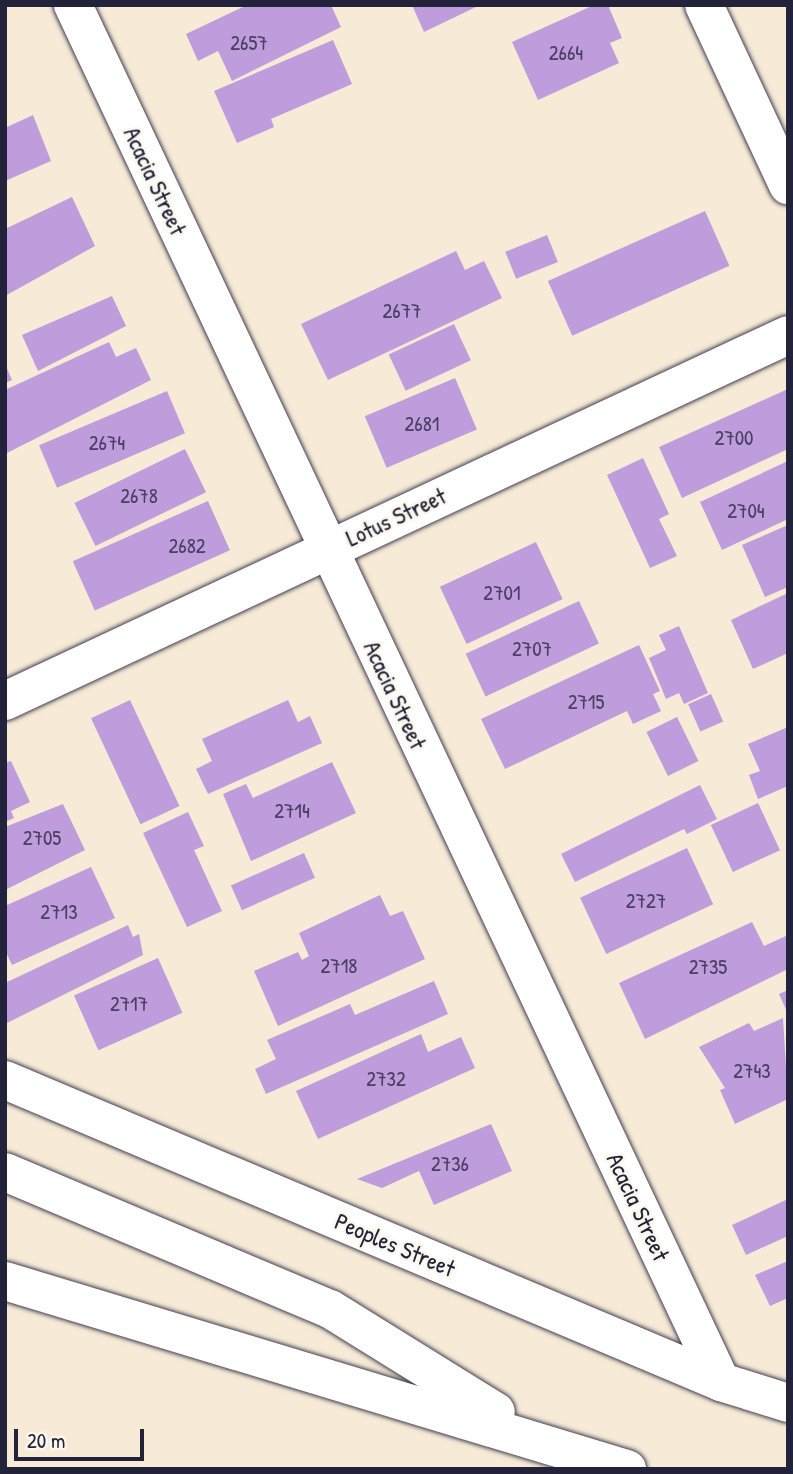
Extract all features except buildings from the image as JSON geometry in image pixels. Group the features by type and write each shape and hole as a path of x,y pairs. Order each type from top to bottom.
{"main road":[{"name":"Acacia Street","path":"73,5 326,550 721,1382"},
{"path":"704,5 788,185"},
{"name":"Lotus Street","path":"5,701 788,335"},
{"name":"Peoples Street","path":"5,1080 721,1382 788,1403"},
{"path":"5,1172 330,1309 540,1439"},
{"path":"5,1281 540,1439 627,1469"}]}
